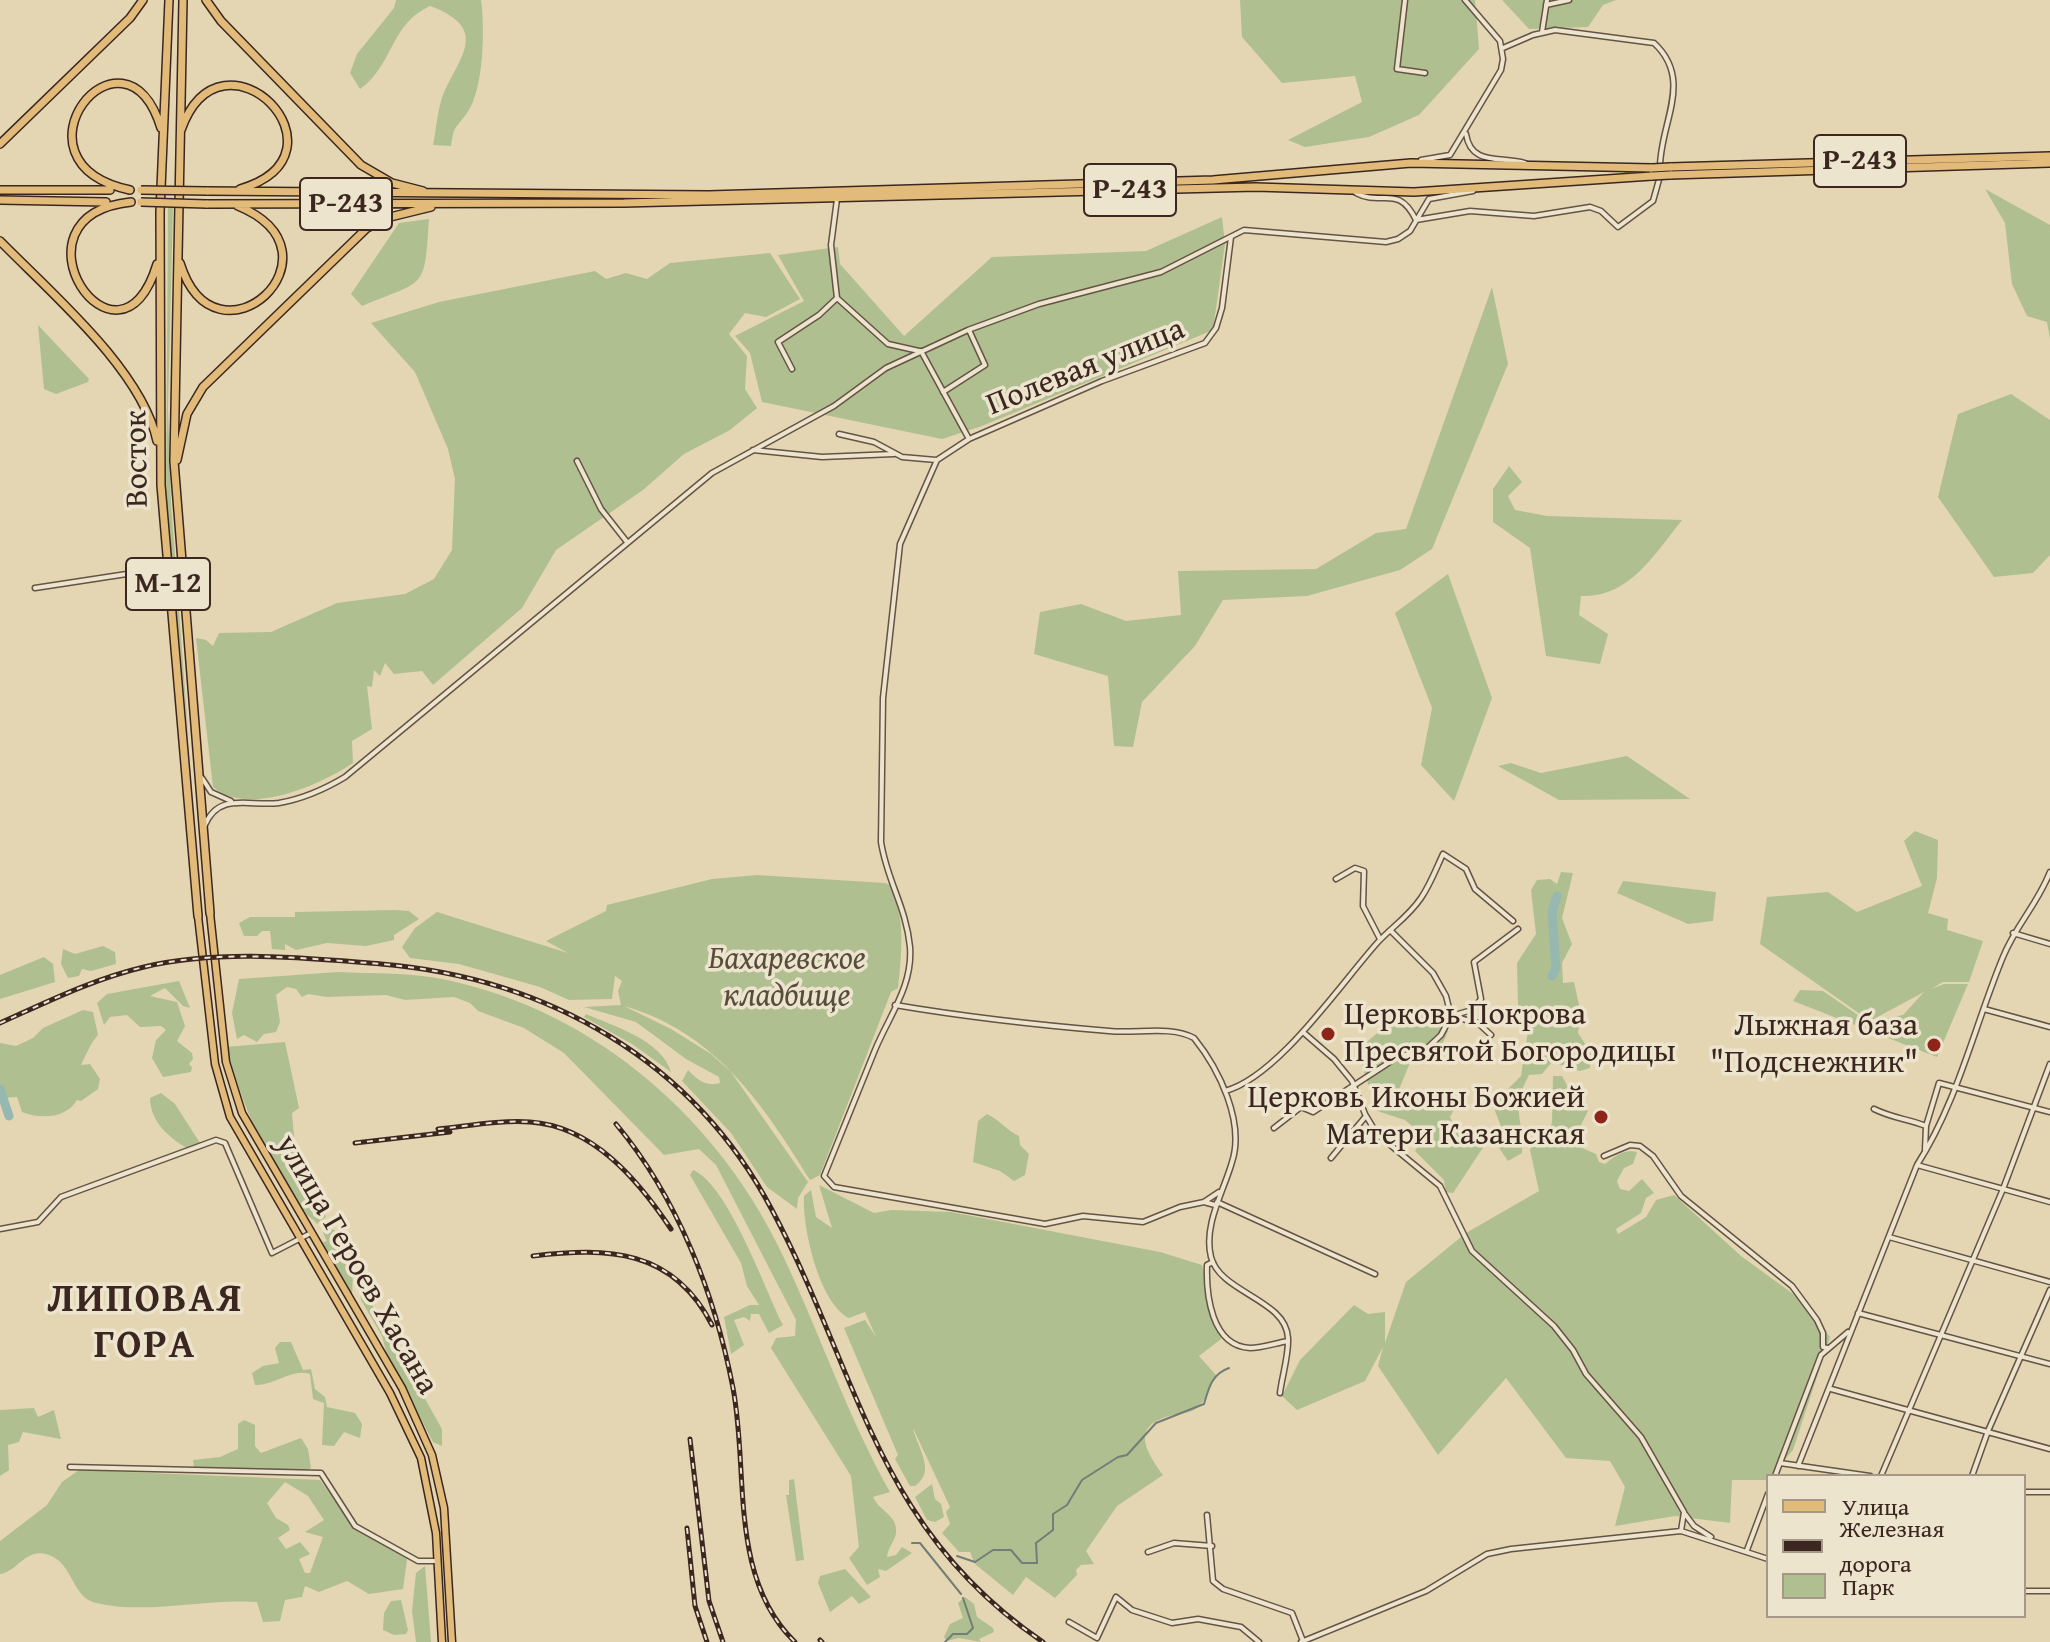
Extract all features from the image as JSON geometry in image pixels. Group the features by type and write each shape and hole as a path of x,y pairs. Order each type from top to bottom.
{"highway":[{"path":"0,144 130,18 143,0"},
{"name":"Восток","path":"169,0 160,250 161,465 166,568 198,916"},
{"name":"Восток","path":"183,0 175,474 210,913"},
{"path":"206,0 221,21 361,165 392,183 440,195"},
{"path":"80,92 104,84 131,89 154,112 163,136"},
{"path":"179,135 197,103 217,89 249,87 274,103 284,119 287,136 280,163 255,184 226,192"},
{"name":"Р-243","path":"131,202 232,204 837,199 1256,187 1356,193 1473,191 1652,172 2050,156"},
{"name":"Р-243","path":"130,190 709,195 1245,178 1411,163 1525,163 1652,172"},
{"name":"Р-243","path":"1670,171 2050,163"},
{"path":"79,175 102,186 130,190"},
{"path":"0,190 130,190"},
{"path":"0,200 131,202"},
{"path":"80,214 102,206 131,202"},
{"path":"175,474 187,414 203,387 343,249 386,218 460,203"},
{"path":"177,255 192,291 213,307 243,309 269,294 282,270 279,240 267,222 232,204"},
{"path":"0,241 111,357 140,393 154,430 161,465"},
{"path":"85,304 110,309 133,300 151,280 160,250"}],"main road":[{"name":"улица Героев Хасана","path":"210,913 222,1037 232,1086 253,1136 407,1398 432,1455 444,1508 452,1642"},
{"name":"улица Героев Хасана","path":"198,916 211,1037 221,1091 242,1142 409,1429 432,1501 442,1642"}],"street":[{"path":"1405,0 1397,69 1425,73"},
{"path":"1411,163 1450,155 1501,70 1503,48 1465,0"},
{"path":"1542,32 1547,2 1569,0"},
{"path":"1416,220 1470,211 1534,216 1590,207 1601,211 1618,227 1653,201 1660,184 1663,137 1676,93 1664,53 1654,43 1567,31 1542,32 1503,48"},
{"path":"1466,132 1468,146 1478,156 1525,163"},
{"path":"204,830 215,809 234,802 279,802 320,790 345,777 712,473 834,406 866,379 921,351 968,330 1072,293 1161,272 1244,230 1262,229 1386,242 1410,231 1429,199 1473,191"},
{"path":"1356,193 1397,197 1410,207 1416,220"},
{"path":"837,199 831,245 837,298 888,344 921,351"},
{"name":"Полевая улица","path":"937,460 969,439 1102,381 1205,343 1216,328 1222,308 1231,237"},
{"path":"792,369 778,342 819,315 837,298"},
{"name":"Полевая улица","path":"943,392 985,365 973,332 968,330"},
{"name":"Полевая улица","path":"921,351 969,439"},
{"path":"839,434 874,442 894,454"},
{"path":"750,450 822,457 894,454 937,460 903,532 883,698 881,842 884,864 900,896 910,949 910,975 824,1176 834,1187 1045,1224 1083,1216 1143,1222 1168,1210 1204,1202 1216,1203 1375,1274"},
{"path":"577,461 601,509 627,542"},
{"path":"35,588 166,568"},
{"path":"199,771 211,792 234,802"},
{"path":"1225,1091 1250,1079 1304,1033 1380,939 1422,897 1443,854 1466,869 1475,889 1513,921"},
{"path":"1336,879 1355,868 1364,871 1363,906 1380,939"},
{"path":"1776,1474 1817,1363 1827,1348 1848,1332 1858,1313 1917,1165 1956,1088 2013,933 2039,900 2050,872"},
{"path":"1451,1016 1472,1010 1481,999 1474,962 1518,929"},
{"path":"1274,1128 1301,1107 1313,1112 1353,1084 1381,1071 1399,1056 1423,1052 1441,1035 1451,1016 1446,996 1433,973 1391,931"},
{"path":"2013,933 2050,944"},
{"path":"895,1005 1058,1027 1186,1033 1203,1049 1225,1091 1236,1140 1232,1165 1216,1203 1210,1255 1217,1269 1284,1322 1288,1341 1280,1393"},
{"path":"1984,1009 2050,1027"},
{"path":"1451,1016 1478,1023 1491,1035"},
{"path":"1304,1033 1334,1059 1353,1084 1377,1134 1440,1186 1472,1251 1554,1326 1586,1374 1641,1437 1694,1526 1715,1540"},
{"path":"1882,1474 2003,1189 2050,1064"},
{"path":"1925,1153 1926,1126 1939,1083 2050,1112"},
{"path":"1874,1109 1895,1120 1909,1119 1926,1126"},
{"path":"1331,1158 1366,1116"},
{"path":"0,1229 38,1222 61,1197 216,1140 225,1143 272,1253 311,1233"},
{"path":"1604,1156 1630,1145 1640,1146 1653,1156 1681,1196 1792,1286 1817,1320 1823,1333 1823,1347 1827,1348"},
{"path":"1917,1165 2050,1202"},
{"path":"1204,1202 1221,1191"},
{"path":"1889,1237 2050,1282"},
{"path":"1213,1262 1207,1265 1207,1300 1209,1310 1226,1335 1240,1346 1251,1348 1288,1341"},
{"path":"1973,1474 1988,1431 2050,1290"},
{"path":"1858,1313 2050,1364"},
{"path":"1798,1466 1848,1345 1848,1332"},
{"path":"1831,1389 2050,1449"},
{"path":"1780,1463 1856,1474"},
{"path":"70,1467 321,1473 355,1526 418,1561 438,1561"},
{"path":"2026,1492 2050,1492"},
{"path":"1747,1550 1766,1499"},
{"path":"1681,1531 1684,1512"},
{"path":"1207,1515 1213,1581 1292,1613 1302,1642 1426,1591 1487,1554 1681,1531 1766,1558"},
{"path":"1148,1552 1174,1543 1212,1546"},
{"path":"2026,1591 2050,1591"},
{"path":"1069,1622 1097,1638 1116,1597 1132,1610 1172,1623 1198,1619 1241,1627 1259,1642"}],"green space":[{"path":"396,0 481,0 483,42 477,89 473,103 454,130 451,146 433,145 441,101 465,48 466,37 461,26 450,15 430,6 417,14 399,34 371,80 360,89 350,73 357,54 394,8"},
{"path":"1240,0 1475,0 1479,49 1419,115 1369,137 1305,147 1288,140 1362,102 1355,76 1282,83 1242,37"},
{"path":"1502,0 1616,0 1603,5 1588,27 1529,29"},
{"path":"1985,189 2050,225 2050,339 2047,322 2027,316 2012,284 2005,223"},
{"path":"173,206 168,409 171,503 189,744 166,503 168,207"},
{"path":"1222,217 1225,244 1213,330 982,426 942,439 762,402 750,353 735,336 804,301 778,255 838,247 840,264 904,336 992,257 1146,251"},
{"path":"429,219 426,259 418,279 410,286 362,306 351,294 399,223"},
{"path":"770,253 800,299 766,317 745,313 729,334 747,356 745,389 757,408 730,430 684,454 643,490 556,550 522,608 433,685 422,671 394,674 385,663 380,676 374,670 372,687 367,686 372,729 352,741 353,763 304,788 264,798 245,799 213,787 196,638 206,640 213,646 219,633 271,632 337,603 405,594 434,579 452,550 455,479 448,449 415,372 371,323 439,302 595,271 606,279 626,273 647,279 670,263"},
{"path":"1492,287 1508,364 1432,549 1400,570 1307,596 1223,600 1195,646 1142,702 1133,747 1114,746 1108,676 1034,654 1040,612 1081,604 1126,621 1181,615 1178,571 1316,569 1376,533 1406,529"},
{"path":"38,325 89,379 88,382 56,394 44,389"},
{"path":"2011,394 2050,420 2050,555 2033,573 1994,577 1938,497 1958,414"},
{"path":"1509,466 1522,482 1508,496 1515,510 1547,516 1682,520 1650,560 1627,582 1598,595 1581,596 1579,615 1608,634 1600,664 1546,656 1530,548 1493,522 1493,489"},
{"path":"1448,574 1492,698 1454,801 1421,765 1432,708 1395,613"},
{"path":"1627,756 1690,799 1559,800 1498,766 1511,763 1541,773"},
{"path":"1915,831 1938,840 1937,878 1928,913 1948,919 1947,930 1983,941 1969,982 1943,982 1931,989 1944,984 1968,984 1937,1057 1793,1001 1800,990 1823,991 1868,1022 1903,1015 1924,992 1870,1021 1760,944 1767,897 1828,892 1857,912 1922,886 1904,841"},
{"path":"1561,872 1573,873 1562,918 1572,944 1562,963 1563,983 1574,982 1581,1014 1578,1033 1591,1053 1590,1068 1580,1071 1552,1062 1542,1074 1529,1075 1519,1106 1522,1153 1508,1161 1497,1145 1502,1129 1495,1111 1496,1101 1521,1076 1530,1018 1518,1005 1517,963 1536,934 1531,890 1537,880 1550,879 1557,884"},
{"name":"Бахаревское кладбище","path":"757,875 885,883 892,886 899,911 901,949 898,988 891,992 820,1175 810,1180 754,1098 734,1074 710,1052 685,1033 624,1006 671,1029 711,1054 731,1072 808,1182 798,1198 797,1209 767,1187 731,1133 682,1081 688,1070 706,1083 720,1083 719,1077 686,1059 636,1022 584,1007 621,1005 618,991 622,981 615,976 612,999 569,1000 540,987 459,964 410,958 402,947 415,928 437,912 568,953 546,941 606,911 607,905 712,879"},
{"path":"1623,881 1716,892 1713,921 1688,924 1617,893"},
{"path":"409,911 419,919 394,935 394,940 366,946 327,943 296,950 285,944 285,950 272,949 270,931 262,931 257,936 244,936 239,923 250,917 295,917 295,912"},
{"path":"103,946 115,952 116,964 91,971 82,969 79,976 68,978 61,964 63,949 75,954"},
{"path":"44,957 53,964 55,982 0,999 0,975"},
{"path":"338,972 434,977 502,996 554,1018 603,1046 648,1080 689,1119 726,1162 758,1209 785,1260 861,1435 890,1492 873,1497 896,1527 887,1557 896,1555 902,1547 912,1553 886,1571 878,1569 880,1577 867,1585 849,1558 859,1547 851,1476 771,1348 776,1338 795,1336 796,1320 716,1165 699,1149 664,1155 564,1053 524,1028 478,1011 470,1003 454,997 405,1000 386,995 327,997 308,994 302,997 296,989 287,987 276,995 280,1022 276,1032 264,1034 257,1042 244,1035 237,1039 232,1013 239,979"},
{"path":"179,981 190,1008 183,1006 165,988 150,996 177,1002 185,1026 177,1041 192,1053 193,1059 189,1064 192,1067 191,1072 163,1077 152,1058 156,1040 166,1030 161,1026 140,1027 127,1015 110,1017 104,1025 97,1003 107,994"},
{"path":"1409,1007 1439,1011 1448,1031 1441,1047 1415,1050 1398,1092 1422,1103 1448,1090 1457,1096 1458,1102 1450,1117 1456,1130 1465,1134 1489,1129 1490,1137 1453,1193 1446,1192 1444,1180 1415,1151 1424,1136 1405,1120 1377,1111 1357,1050"},
{"path":"83,1010 93,1012 98,1035 81,1065 90,1064 100,1079 98,1089 81,1101 77,1100 66,1111 52,1116 22,1112 17,1097 0,1098 0,1043 16,1046 33,1038 43,1028"},
{"path":"586,1014 647,1043 658,1051 671,1072 632,1044 584,1017"},
{"path":"285,1042 299,1108 292,1113 295,1148 326,1217 317,1224 290,1193 267,1154 248,1112 226,1047"},
{"path":"1553,1076 1562,1076 1573,1097 1588,1111 1578,1131 1580,1147 1596,1154 1599,1162 1605,1164 1624,1152 1637,1152 1633,1164 1624,1168 1617,1181 1620,1189 1629,1191 1642,1179 1654,1193 1646,1198 1641,1213 1616,1229 1618,1234 1646,1217 1656,1200 1674,1195 1741,1256 1800,1299 1830,1337 1793,1450 1772,1474 1766,1474 1766,1480 1732,1480 1730,1523 1675,1516 1615,1526 1625,1487 1610,1461 1566,1458 1506,1378 1438,1455 1378,1366 1383,1347 1365,1381 1297,1410 1282,1396 1300,1360 1354,1305 1368,1314 1385,1312 1385,1343 1406,1282 1466,1233 1539,1191 1530,1150 1536,1136 1546,1132 1552,1123"},
{"path":"161,1093 175,1104 200,1143 187,1148 162,1128 153,1114 150,1098"},
{"path":"987,1114 1019,1136 1020,1145 1029,1154 1025,1175 1014,1181 1000,1171 973,1162 978,1121"},
{"path":"693,1170 706,1179 732,1216 783,1325 769,1333 759,1314 751,1314 750,1321 744,1317 734,1320 744,1345 731,1354 724,1317 750,1305 759,1305 747,1286 741,1263 690,1175"},
{"path":"819,1185 874,1213 891,1210 951,1212 1160,1252 1202,1265 1221,1339 1199,1356 1216,1375 1197,1408 1159,1419 1151,1425 1146,1432 1147,1448 1163,1475 1117,1506 1086,1551 1094,1564 1081,1565 1076,1570 1077,1575 1055,1598 1026,1577 1013,1595 975,1564 970,1552 959,1552 942,1533 950,1524 946,1512 950,1507 913,1428 924,1459 925,1473 915,1486 910,1486 895,1459 898,1455 844,1328 865,1320 876,1337 865,1312 849,1318 838,1310 814,1263 804,1210 804,1196 811,1190 816,1217 832,1228"},
{"path":"327,1229 335,1230 353,1268 352,1297 321,1243 327,1241 323,1233"},
{"path":"358,1280 442,1429 442,1446 433,1442 387,1355 382,1336 361,1300"},
{"path":"280,1342 291,1342 303,1370 311,1369 315,1389 325,1397 327,1407 355,1413 362,1424 360,1438 344,1432 334,1446 322,1445 324,1403 313,1399 310,1374 296,1373 255,1385 252,1373 263,1366 279,1363 275,1348"},
{"path":"34,1408 38,1417 54,1410 61,1439 23,1432 19,1442 8,1445 9,1470 0,1476 0,1410"},
{"path":"244,1420 255,1425 255,1446 261,1453 301,1438 308,1449 311,1468 306,1471 194,1468 193,1460 220,1457 238,1449 238,1424"},
{"path":"79,1470 320,1480 355,1526 407,1559 403,1589 369,1594 347,1581 319,1592 305,1586 302,1597 285,1600 280,1621 263,1622 257,1602 156,1607 96,1603 83,1595 61,1563 45,1554 31,1555 0,1574 0,1541 47,1505 62,1482","holes":["285,1482 308,1496 324,1520 305,1532 323,1537 310,1573 305,1573 299,1559 310,1554 300,1542 286,1549 278,1538 290,1530 288,1525 276,1518 267,1503"]},
{"path":"794,1479 804,1560 796,1561 786,1495 789,1495 789,1480"},
{"path":"932,1484 944,1517 935,1522 927,1520 915,1497"},
{"path":"425,1566 431,1642 416,1642 412,1611 416,1573"},
{"path":"845,1569 871,1597 859,1604 852,1596 830,1612 818,1583 820,1576"},
{"path":"965,1597 974,1604 977,1617 993,1628 994,1632 979,1639 981,1642 959,1638 947,1641 944,1637 950,1624 963,1618 958,1603"},
{"path":"401,1600 408,1630 406,1634 394,1635 383,1630 384,1613 391,1601"}],"waterway":[{"path":"1552,976 1556,968 1552,912 1557,896"},
{"path":"0,1089 9,1116"},
{"path":"957,1556 975,1562 993,1550 1011,1550 1022,1563 1037,1563 1036,1543 1053,1530 1053,1514 1067,1505 1082,1480 1118,1457 1127,1455 1156,1423 1204,1404 1215,1378 1229,1368"},
{"path":"912,1543 920,1543 961,1594"},
{"path":"945,1642 953,1634 967,1634 973,1628 963,1598"}],"railway":[{"path":"0,1023 88,984 144,967 202,958 262,956 381,964 442,972 501,987 557,1008 609,1036 657,1070 701,1110 739,1157 772,1210 802,1271 852,1389 907,1499 942,1550 987,1597 1043,1642"},
{"path":"438,1129 530,1122 574,1134 612,1159 644,1192 671,1229"},
{"path":"616,1124 658,1183 676,1216 704,1283 733,1388 750,1555 759,1587 774,1616 795,1642"},
{"path":"355,1143 450,1132"},
{"path":"533,1256 587,1252 612,1254 658,1267 678,1281 696,1300 712,1325"},
{"path":"690,1439 709,1601 723,1642"},
{"path":"687,1528 695,1606 707,1642"}],"place":[{"name":"Церковь Покрова Пресвятой Богородицы","path":"1328,1034"},
{"name":"Лыжная база \"Подснежник\"","path":"1934,1045"},
{"name":"Церковь Иконы Божией Матери Казанская","path":"1601,1117"}],"district":[{"name":"ЛИПОВАЯ ГОРА","path":"145,1324"}]}
